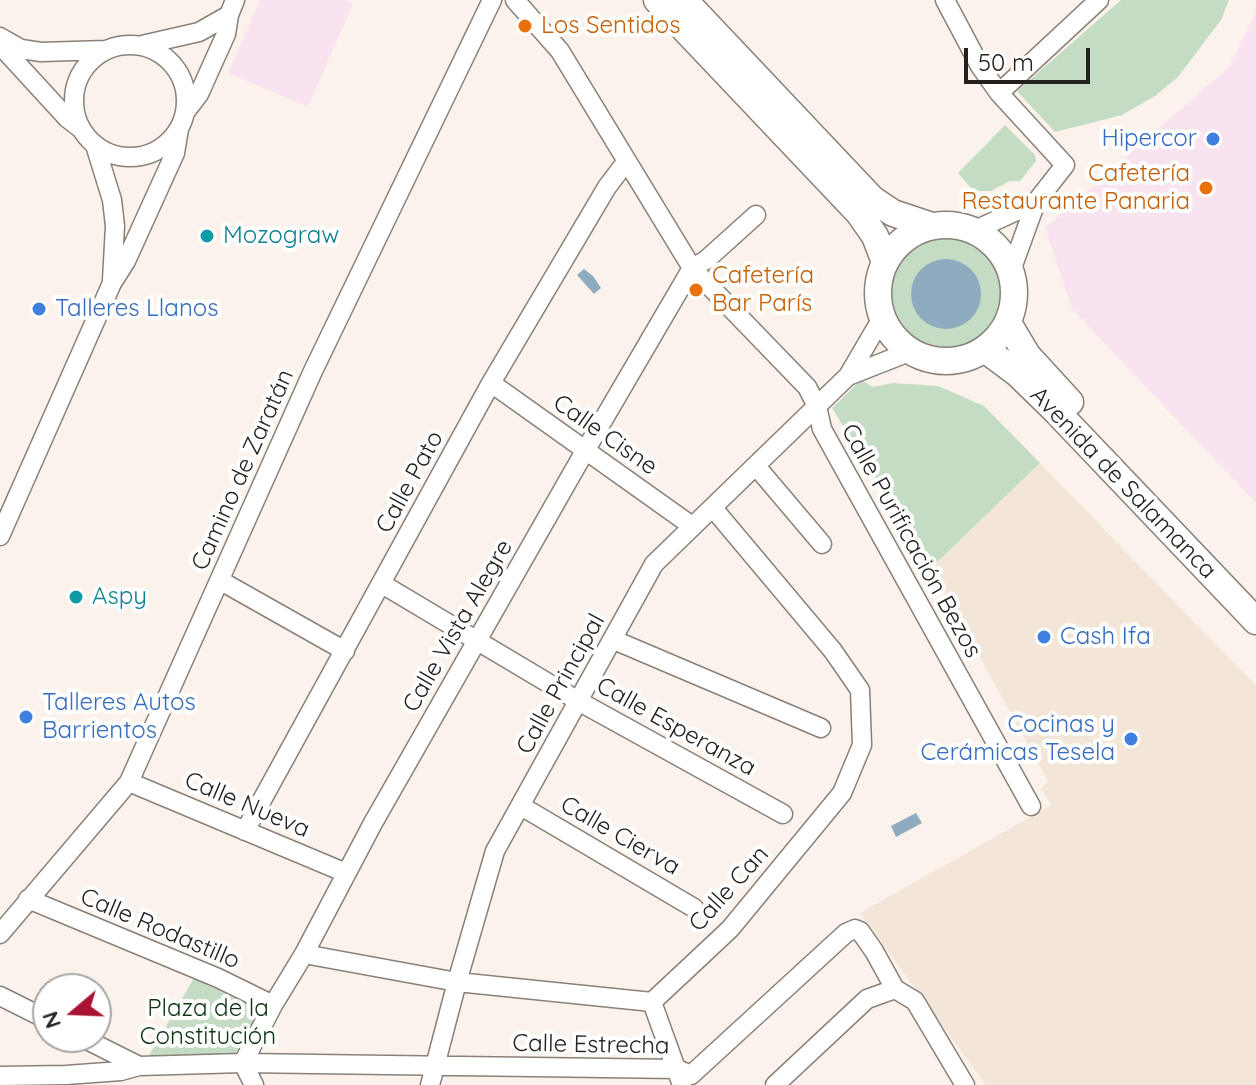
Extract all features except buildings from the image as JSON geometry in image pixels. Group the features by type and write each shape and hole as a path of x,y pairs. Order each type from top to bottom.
{"highway":[{"path":"657,0 859,213 875,236 885,262"},
{"path":"684,0 872,199 893,213 932,226 955,225 973,231 998,248 1011,271 1014,295 1008,323 986,350 961,361 933,361 909,352 882,318 877,298 879,277 885,262 902,240 932,226"},
{"name":"Avenida de Salamanca","path":"1008,323 1027,355 1057,388 1256,595"},
{"name":"Avenida de Salamanca","path":"986,350 1017,373 1055,410 1256,621"}],"street":[{"name":"Camino de Zaratán","path":"0,934 129,782 313,371 492,0"},
{"name":"Calle Purificación Bezos","path":"515,0 560,51 692,268 807,387 817,406 822,429 843,470 1031,806"},
{"path":"945,0 980,66 999,93 1065,165 1036,202 1011,271"},
{"path":"999,93 1099,0"},
{"path":"80,128 73,98 76,83 93,58 122,45 139,45 199,32 232,8"},
{"path":"0,536 112,283 126,261 175,153 186,111 199,94 226,34 232,8"},
{"path":"0,37 21,49 41,52 106,50"},
{"path":"0,45 67,118 109,154 124,158 156,152 179,129"},
{"path":"139,45 160,53 176,68 185,89 186,111"},
{"path":"95,145 112,200 115,226 112,283"},
{"name":"Calle Pato","path":"245,831 491,383 607,187 626,162"},
{"path":"973,231 1036,202"},
{"name":"Calle Vista Alegre","path":"243,1063 346,873 692,268 706,260 756,215"},
{"name":"Calle Principal","path":"430,1085 495,851 654,564 848,376 882,318"},
{"name":"Calle Principal","path":"848,376 909,352"},
{"name":"Calle Cisne","path":"491,383 692,526"},
{"path":"756,466 822,544"},
{"name":"Calle Can","path":"652,1002 730,929 842,793 862,745 860,690 833,651 713,508"},
{"path":"221,581 345,651"},
{"name":"Calle Esperanza","path":"382,584 580,702 783,814"},
{"path":"614,640 821,728"},
{"name":"Calle Nueva","path":"129,782 346,873"},
{"name":"Calle Cierva","path":"521,806 694,908"},
{"name":"Calle Rodastillo","path":"28,899 218,978 273,1005"},
{"name":"Calle Estrecha","path":"0,1076 66,1075 121,1071 139,1066 243,1063 435,1066 679,1077 691,1075 846,933 855,929 860,931 874,951 895,989"},
{"path":"304,954 457,982 652,1002 679,1077"},
{"path":"775,1085 867,999 895,989 915,1001 965,1085"},
{"path":"0,996 32,1012"},
{"path":"112,1052 139,1066"},
{"path":"243,1063 254,1085"}],"shaded area":[{"path":"260,0 345,0 353,4 308,107 228,73"},
{"path":"1256,12 1256,503 1072,309 1045,228 1229,67"},
{"path":"1040,463 1256,686 1256,1085 986,1085 860,913 1052,805 1041,789 1048,781 931,568"}],"green space":[{"path":"1121,0 1229,0 1221,20 1178,77 1155,96 1122,115 1055,132 1017,91"},
{"path":"1005,125 1035,155 1036,161 1020,181 1010,181 991,191 974,191 958,173"},
{"path":"945,235 967,240 985,252 997,270 1002,292 997,314 985,332 967,344 945,349 923,344 905,332 893,314 888,292 893,270 905,252 923,240"},
{"path":"861,380 873,387 893,383 938,386 984,406 1040,463 931,568 832,408"},
{"name":"Plaza de la Constitución","path":"194,978 261,1011 235,1054 227,1057 147,1059"}],"water":[{"path":"946,259 971,269 981,294 971,319 946,329 921,319 911,294 921,269"},
{"path":"584,269 601,288 594,294 577,275"},
{"path":"916,813 922,823 896,837 891,826"}],"place":[{"name":"Los Sentidos","path":"525,26"},
{"name":"Hipercor","path":"1213,139"},
{"name":"Cafetería Restaurante Panaria","path":"1206,188"},
{"name":"Mozograw","path":"207,236"},
{"name":"Cafetería Bar París","path":"696,290"},
{"name":"Talleres Llanos","path":"39,309"},
{"name":"Aspy","path":"76,597"},
{"name":"Cash Ifa","path":"1044,637"},
{"name":"Talleres Autos Barrientos","path":"26,717"},
{"name":"Cocinas y Cerámicas Tesela","path":"1131,739"}]}
